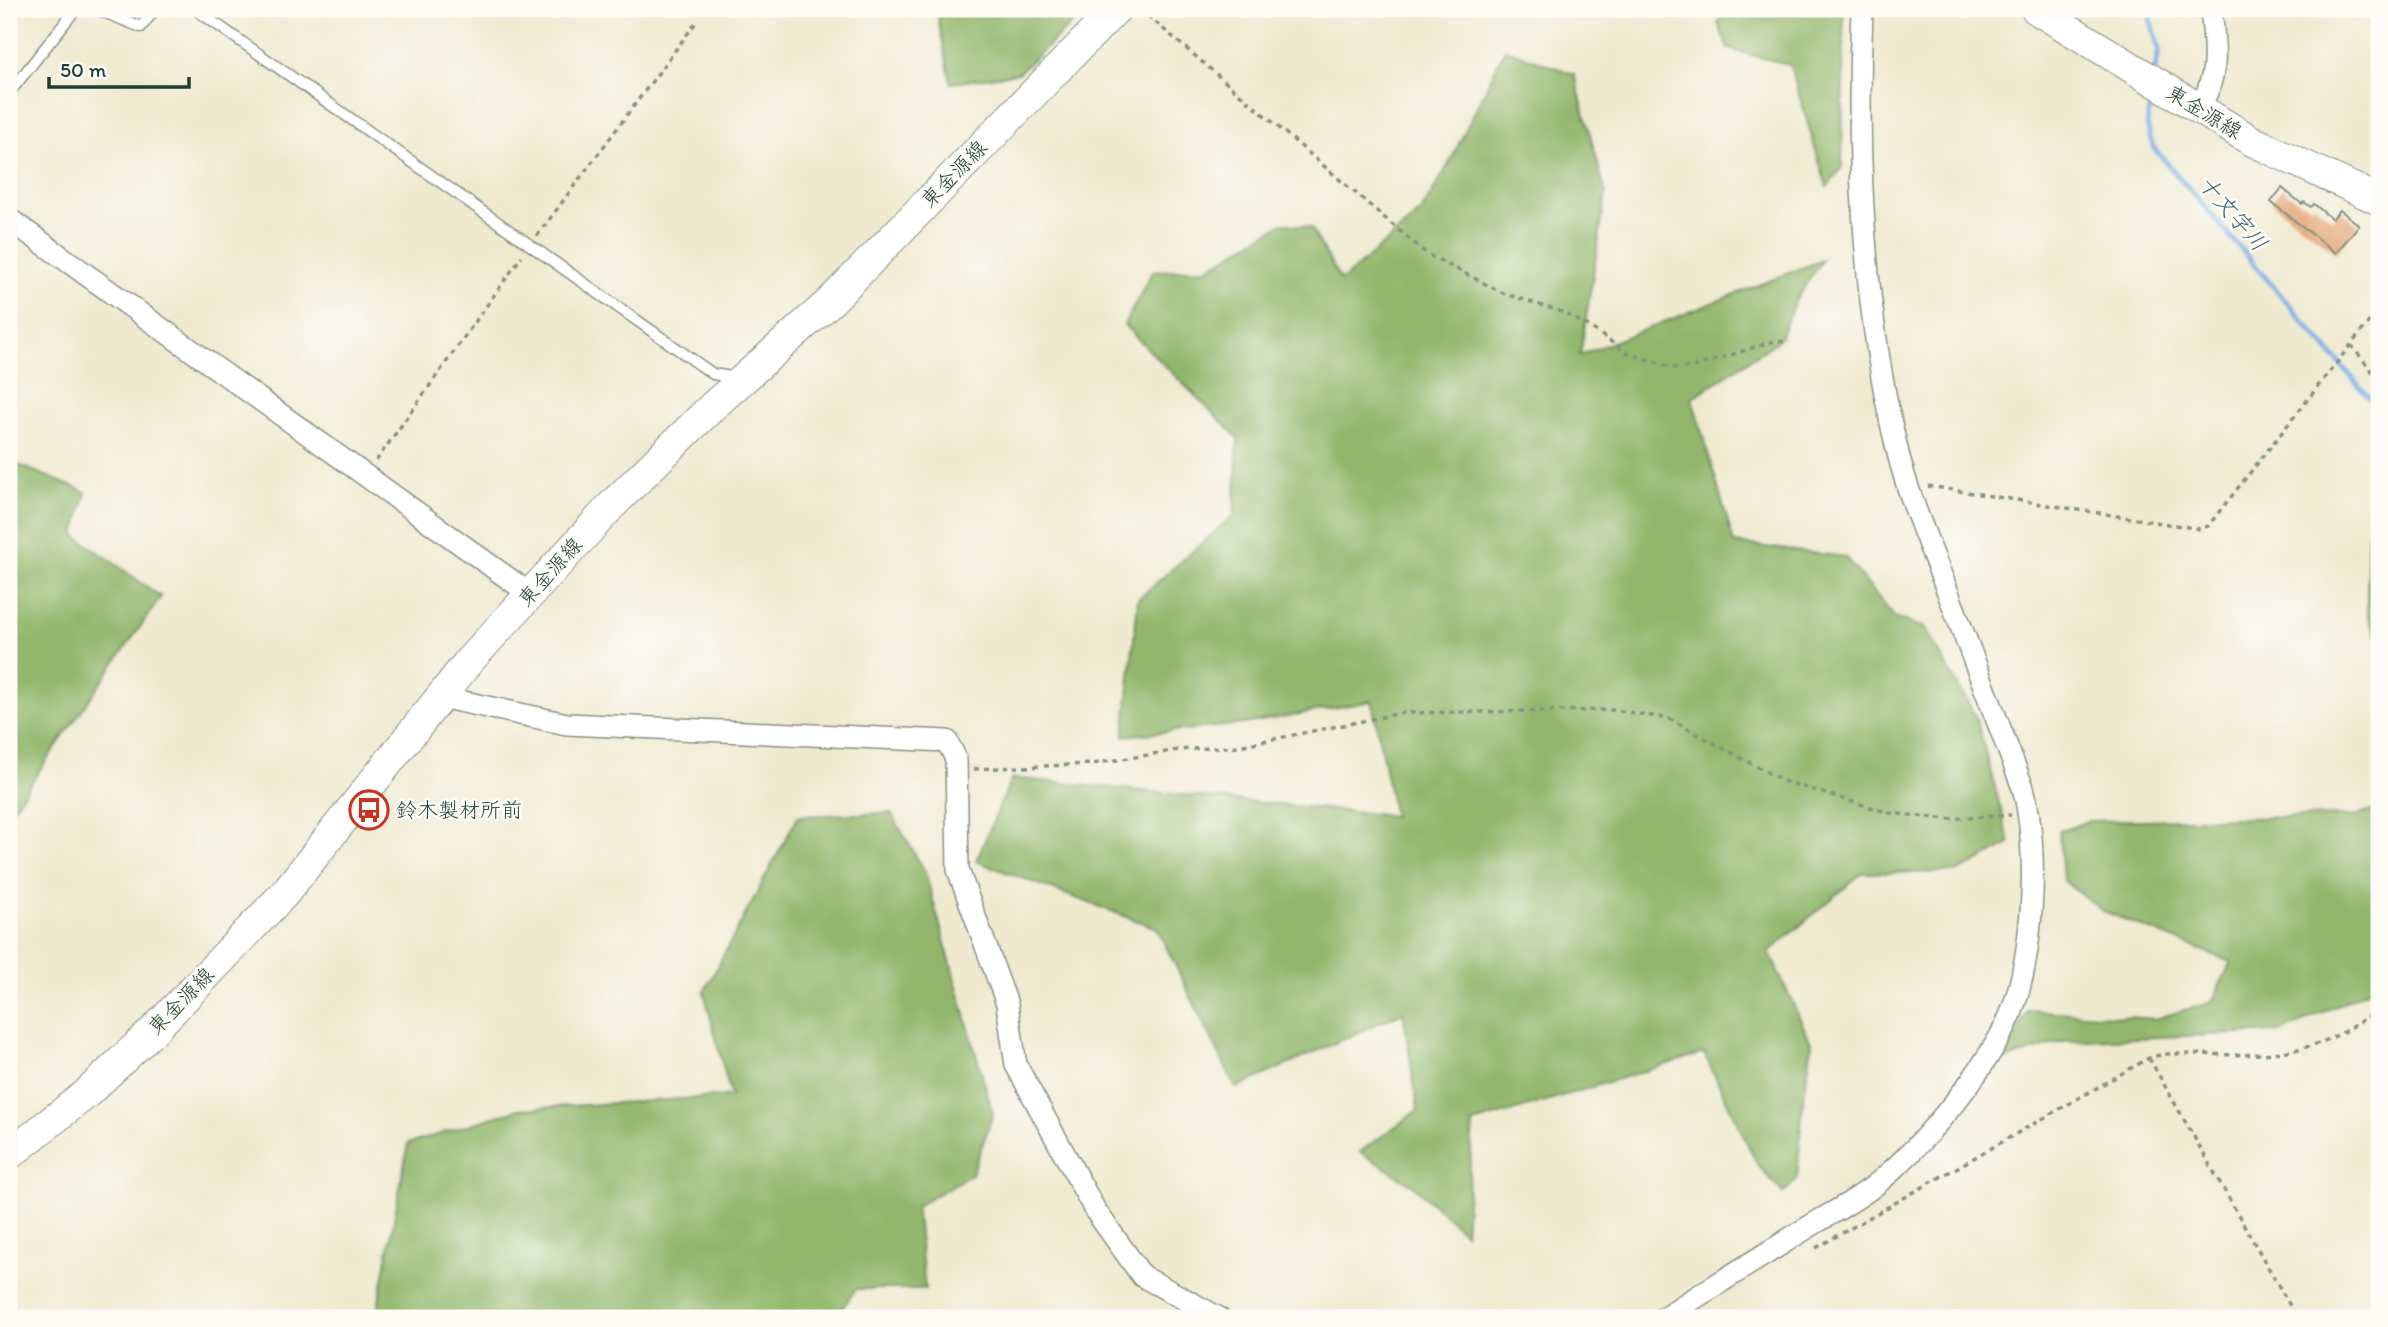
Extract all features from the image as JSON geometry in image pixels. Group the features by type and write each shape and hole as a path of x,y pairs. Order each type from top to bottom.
{"main road":[{"name":"東金源線","path":"9,1155 86,1094 284,894 440,697 612,504 831,301 1116,9"},
{"name":"東金源線","path":"2036,9 2198,110 2276,153 2379,200"}],"street":[{"path":"1663,1318 1873,1187 1905,1157 1983,1063 2006,1026 2018,990 2030,922 2031,814 1896,447 1871,311 1863,204 1859,64 1862,9"},
{"path":"2198,110 2211,89 2216,57 2211,9"},
{"path":"9,219 530,594"},
{"path":"440,697 567,724 947,741 956,759 958,870 1007,1004 1016,1065 1095,1210 1142,1276 1219,1318"}],"lane":[{"path":"9,93 76,9"},
{"path":"96,9 141,27 155,9"},
{"path":"195,9 713,374 745,379"}],"path":[{"path":"1140,9 1427,254 1503,293 1562,312 1587,325 1627,353 1653,364 1674,368 1693,367 1774,341 1789,342"},
{"path":"1908,483 2200,529 2208,526 2379,309"},
{"path":"2351,345 2379,380"},
{"path":"956,769 1125,761 1178,750 1239,746 1402,713 1615,710 1670,719 1783,781 1890,813 1947,818 2031,814"},
{"path":"1805,1254 2149,1058 2172,1054 2267,1056 2306,1049 2328,1042 2379,1007"},
{"path":"2149,1058 2297,1318"}],"green space":[{"path":"936,9 1088,9 1018,73 951,83"},
{"path":"1726,9 1844,9 1842,167 1827,187 1790,65 1728,49 1718,23"},
{"path":"1505,49 1574,74 1606,194 1580,355 1822,260 1795,301 1779,340 1692,398 1734,543 1845,557 1895,618 1925,628 1976,717 2010,844 1958,872 1862,873 1769,952 1812,1045 1803,1100 1797,1180 1783,1193 1757,1164 1704,1053 1473,1123 1465,1233 1414,1186 1360,1152 1418,1110 1403,1012 1236,1088 1157,928 976,861 1012,778 1394,816 1372,701 1244,724 1124,736 1138,599 1234,515 1238,438 1124,325 1153,271 1206,269 1283,223 1311,228 1341,281 1421,212 1449,164"},
{"path":"9,461 86,492 75,535 161,597 9,814"},
{"path":"2379,528 2379,641 2367,613 2368,532"},
{"path":"2379,809 2379,985 2281,1032 2063,1041 2001,1061 2028,1010 2155,1019 2212,1002 2231,962 2103,911 2063,880 2059,831 2088,821 2353,816"},
{"path":"891,813 925,872 993,1114 972,1174 916,1206 925,1289 856,1289 835,1318 376,1318 408,1144 519,1109 731,1096 704,992 798,816"}],"building":[{"path":"2282,188 2302,204 2304,202 2311,207 2314,204 2332,219 2340,210 2359,225 2336,253 2271,202"}],"waterway":[{"name":"十文字川","path":"2148,9 2159,50 2155,70"},
{"name":"十文字川","path":"2152,91 2147,124 2153,147 2379,409"}],"place":[{"name":"鈴木製材所前","path":"369,810"}]}
